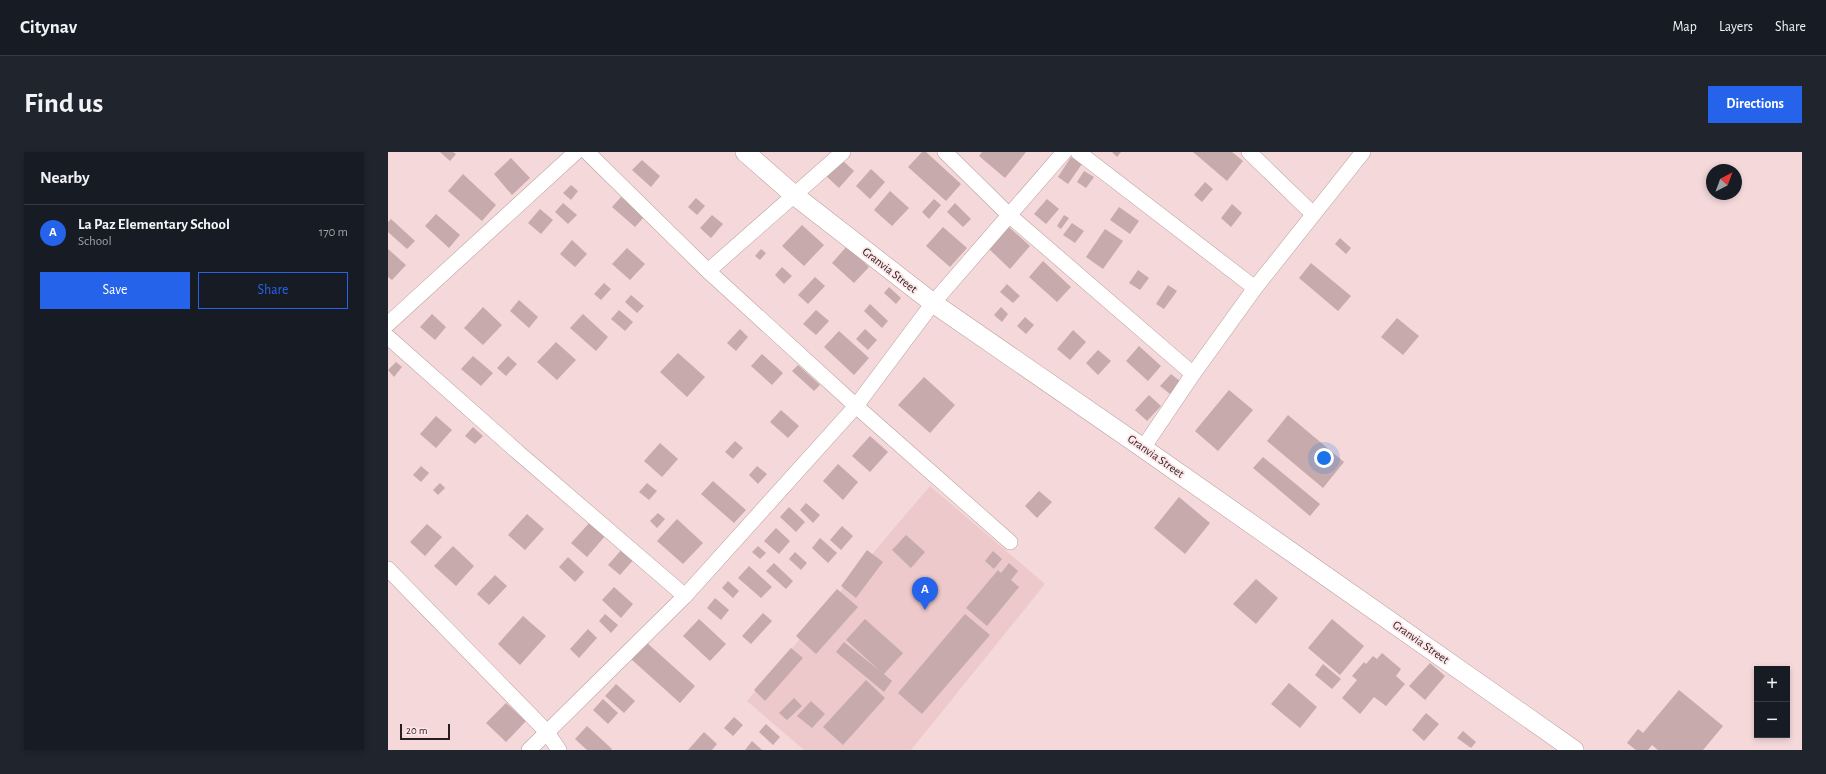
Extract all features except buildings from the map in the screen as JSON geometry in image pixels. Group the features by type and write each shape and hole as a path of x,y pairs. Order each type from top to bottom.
{"street":[{"path":"388,324 576,152"},
{"path":"587,152 708,271 856,406 1010,542"},
{"name":"Granvia Street","path":"745,152 794,195 933,303 1574,750"},
{"path":"708,271 843,152"},
{"path":"945,152 1009,215 1193,374"},
{"path":"529,750 546,731 685,596 856,406 933,303 1064,152"},
{"path":"1078,152 1255,288"},
{"path":"1249,152 1313,214"},
{"path":"1143,448 1193,374 1255,288 1363,152"},
{"path":"388,337 520,454 685,596"},
{"path":"388,570 546,731 559,750"}],"shaded area":[{"path":"930,486 1045,584 911,750 804,750 747,701"}],"place":[{"name":"La Paz Elementary School","path":"925,610"}]}
